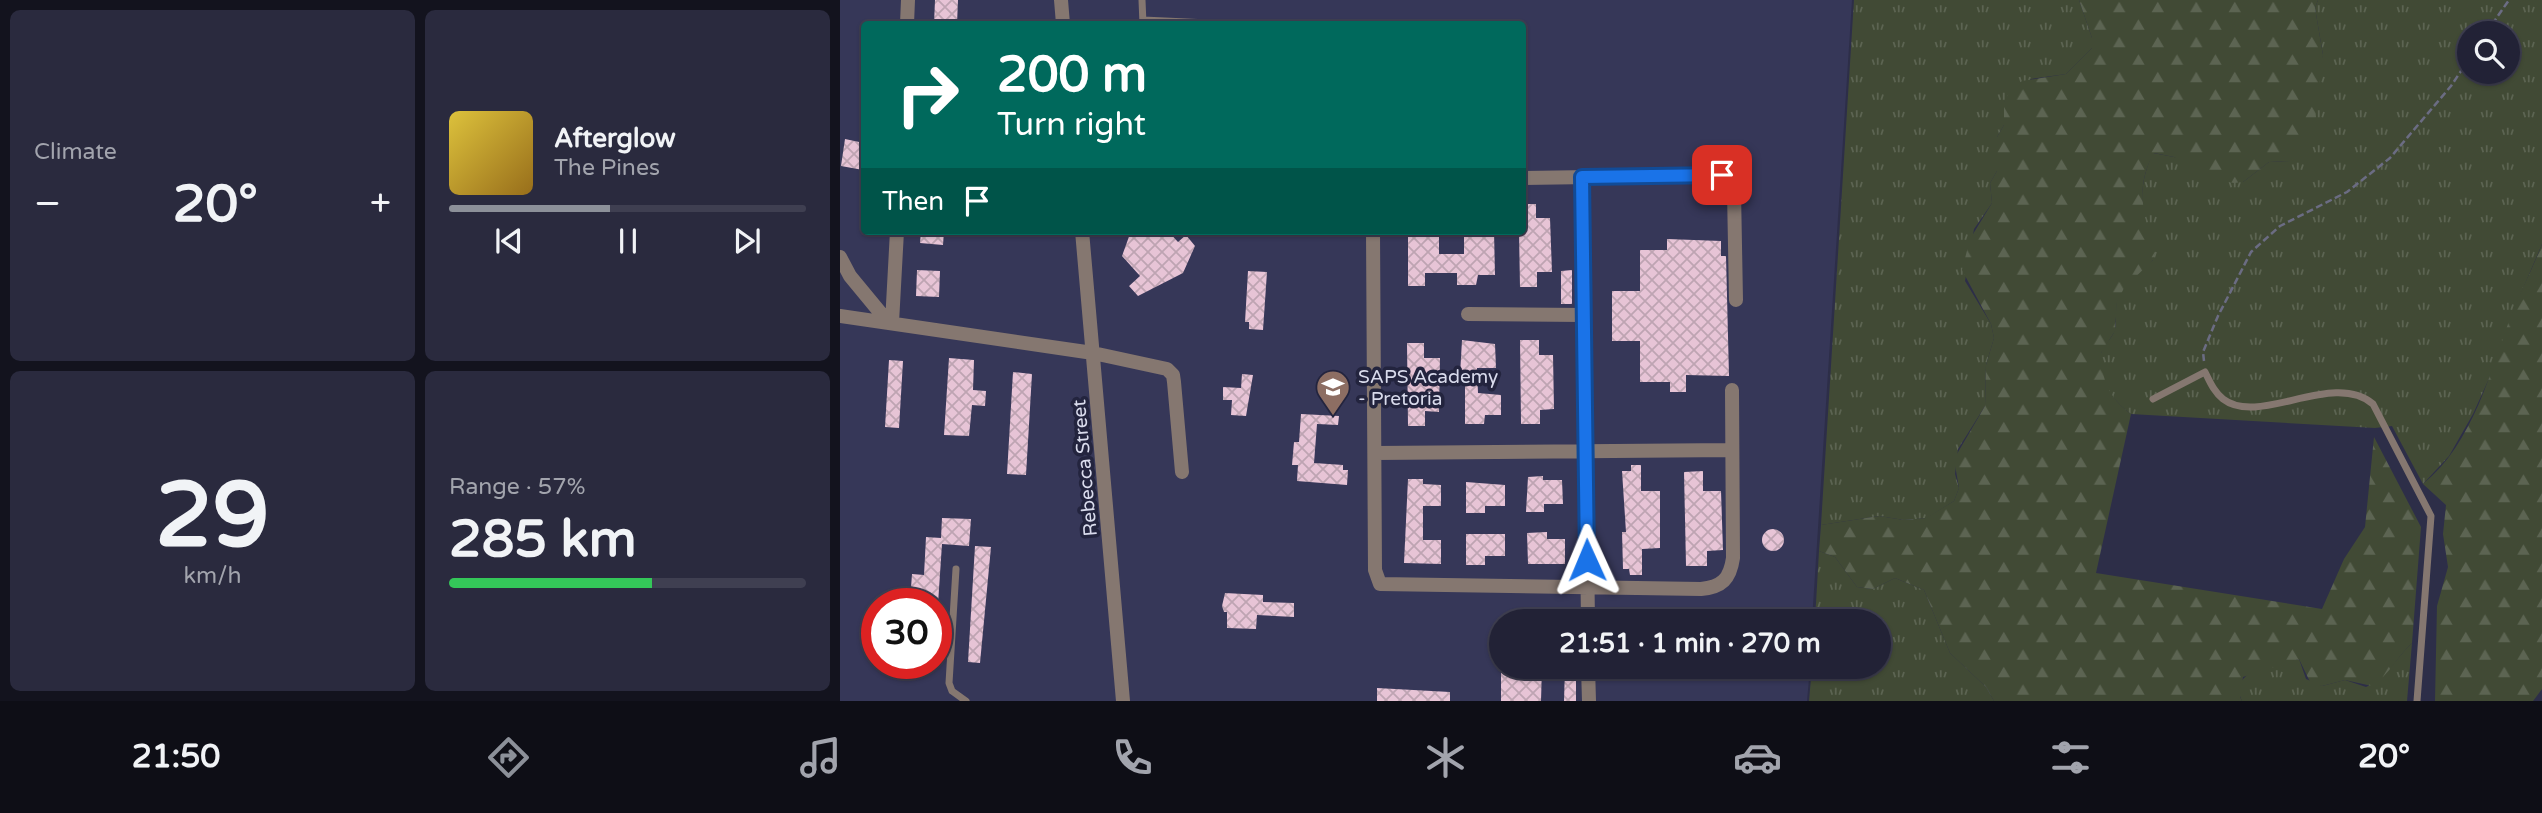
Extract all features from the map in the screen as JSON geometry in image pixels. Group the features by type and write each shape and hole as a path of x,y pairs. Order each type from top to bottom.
{"street":[{"path":"907,21 908,0"},
{"path":"1061,0 1063,21"},
{"path":"1526,178 1722,175 1727,178 1734,191 1736,300"},
{"path":"1582,177 1588,609"},
{"path":"890,323 897,235"},
{"name":"Rebecca Street","path":"1082,235 1123,701"},
{"path":"1373,235 1375,570 1380,584 1701,589 1723,582 1731,572 1733,558 1732,390"},
{"path":"840,257 850,276 890,323"},
{"path":"1468,314 1583,315"},
{"path":"840,316 1093,353 1159,366 1173,375 1182,472"},
{"path":"1376,453 1732,450"},
{"path":"1588,679 1589,701"}],"lane":[{"path":"1142,0 1143,21"},
{"path":"2153,398 2205,372 2219,396 2240,406 2294,401 2345,391 2364,396 2373,404 2431,516 2417,701"},
{"path":"956,569 949,682 952,691 965,701"}],"path":[{"path":"2495,21 2509,0"},
{"path":"2205,372 2203,352 2251,252 2280,226 2347,192 2390,158 2457,74"}],"shaded area":[{"name":"SAPS Academy - Pretoria","path":"840,0 1852,0 1813,609 1489,609 1489,679 1809,679 1807,701 840,701"}],"green space":[{"path":"1854,0 2079,0 2092,38 2092,48 2066,74 2031,79 2004,102 2004,125 1997,137 1997,171 1990,183 1992,203 1974,229 1965,281 1991,324 1994,338 1986,365 1985,406 1958,449 1955,474 1959,488 1954,501 1927,518 1904,520 1879,516 1821,525"},
{"path":"2079,0 2318,0 2315,8 2323,55 2314,128 2298,156 2289,161 2269,162 2243,182 2234,183 2212,179 2174,157 2154,153 2148,166 2144,178 2143,203 2155,253 2153,260 2124,288 2117,302 2115,331 2101,353 2108,387 2117,401 2131,414 2096,573 2322,609 2344,559 2365,527 2374,437 2421,527 2412,643 2372,686 2345,680 2322,686 2311,684 2299,659 2243,677 2240,697 2242,701 1994,701 1986,687 1950,653 1924,590 1895,578 1873,589 1857,587 1835,557 1819,551 1821,525 1879,516 1904,520 1926,518 1954,501 1959,488 1954,459 1985,406 1986,365 1994,338 1991,324 1962,270 1970,239 1992,203 1990,183 1997,171 1997,137 2004,125 2004,102 2011,89 2022,81 2066,74 2092,48 2092,38"},
{"path":"2318,0 2542,0 2542,244 2513,312 2501,352 2473,414 2449,456 2423,484 2392,426 2375,428 2131,414 2111,395 2102,379 2099,362 2101,353 2115,329 2116,304 2120,294 2132,278 2153,260 2144,219 2142,194 2147,167 2153,153 2174,157 2243,182 2269,162 2289,161 2323,55 2315,8"},
{"path":"2542,244 2542,689 2533,701 2435,701 2437,606 2448,567 2443,534 2446,505 2423,484 2440,468 2468,427"},
{"path":"1819,551 1835,557 1857,587 1873,589 1895,578 1924,590 1950,653 1986,687 1994,701 1809,701 1811,679 1891,679 1891,609 1816,609"},
{"path":"2412,643 2407,701 2242,701 2239,690 2241,682 2248,675 2268,666 2299,659 2306,679 2322,686 2345,680 2366,687 2386,673"}],"building":[{"path":"935,0 958,0 957,21 934,21"},
{"path":"845,139 861,142 861,170 841,166"},
{"path":"1526,204 1536,204 1536,218 1550,218 1552,272 1537,272 1537,287 1520,287 1519,235 1526,235"},
{"path":"921,235 944,235 943,245 920,243"},
{"path":"1130,235 1172,235 1178,242 1186,235 1195,246 1183,273 1138,296 1129,286 1140,276 1122,256"},
{"path":"1408,235 1439,235 1439,254 1464,254 1464,235 1494,235 1495,275 1478,275 1476,285 1457,285 1457,273 1425,273 1425,286 1408,286"},
{"path":"1667,239 1721,241 1721,256 1726,256 1729,376 1686,375 1686,392 1670,392 1670,382 1640,382 1640,341 1612,341 1612,291 1640,291 1640,250 1667,250"},
{"path":"917,270 940,271 939,297 916,296"},
{"path":"1572,270 1572,304 1561,304 1561,271"},
{"path":"1248,271 1267,272 1263,330 1249,329 1249,322 1245,322"},
{"path":"1462,340 1495,344 1496,368 1477,368 1478,393 1501,395 1501,415 1485,415 1484,424 1465,424 1465,375 1460,375"},
{"path":"1520,340 1539,340 1539,355 1553,355 1554,409 1540,410 1540,424 1521,424"},
{"path":"1407,343 1424,343 1424,358 1440,358 1439,412 1425,411 1425,426 1408,426"},
{"path":"949,358 974,360 973,390 986,391 985,406 972,405 969,436 944,435"},
{"path":"889,360 903,361 899,428 885,427"},
{"path":"1013,372 1032,374 1026,475 1007,474"},
{"path":"1242,374 1253,375 1246,416 1231,415 1232,400 1223,400 1223,387 1241,388"},
{"path":"1301,414 1339,416 1338,425 1317,424 1314,463 1343,465 1343,470 1348,470 1347,485 1297,481 1298,465 1292,465 1294,442 1299,442"},
{"path":"1631,465 1641,465 1641,491 1660,491 1660,548 1642,549 1642,575 1630,575 1629,569 1623,569 1622,532 1626,532 1622,471 1631,471"},
{"path":"1703,471 1703,491 1721,491 1723,550 1707,551 1707,566 1686,566 1684,472"},
{"path":"1543,476 1543,480 1562,480 1563,504 1544,504 1544,512 1526,512 1528,477"},
{"path":"1408,479 1423,479 1423,484 1441,485 1441,506 1423,506 1423,540 1441,540 1441,564 1404,563"},
{"path":"1466,482 1505,485 1505,506 1485,506 1485,513 1466,513"},
{"path":"942,518 971,519 969,546 942,544 939,588 911,588 912,574 924,575 926,537 941,538"},
{"path":"1773,529 1781,532 1784,540 1781,548 1773,551 1765,548 1762,540 1765,532"},
{"path":"1547,532 1547,539 1565,539 1565,564 1528,564 1527,533"},
{"path":"1466,534 1505,534 1505,556 1485,556 1485,565 1466,565"},
{"path":"975,546 991,547 980,663 968,662"},
{"path":"1225,593 1263,595 1263,602 1294,603 1294,617 1257,615 1256,629 1227,628 1227,612 1224,612 1222,606"},
{"path":"1501,679 1542,679 1541,701 1501,701"},
{"path":"1565,679 1576,679 1576,701 1564,701"},
{"path":"1377,688 1450,692 1450,701 1377,701"}],"place":[{"name":"SAPS Academy - Pretoria","path":"1333,417"}],"route":[{"path":"1587,560 1582,177 1722,175"}]}
